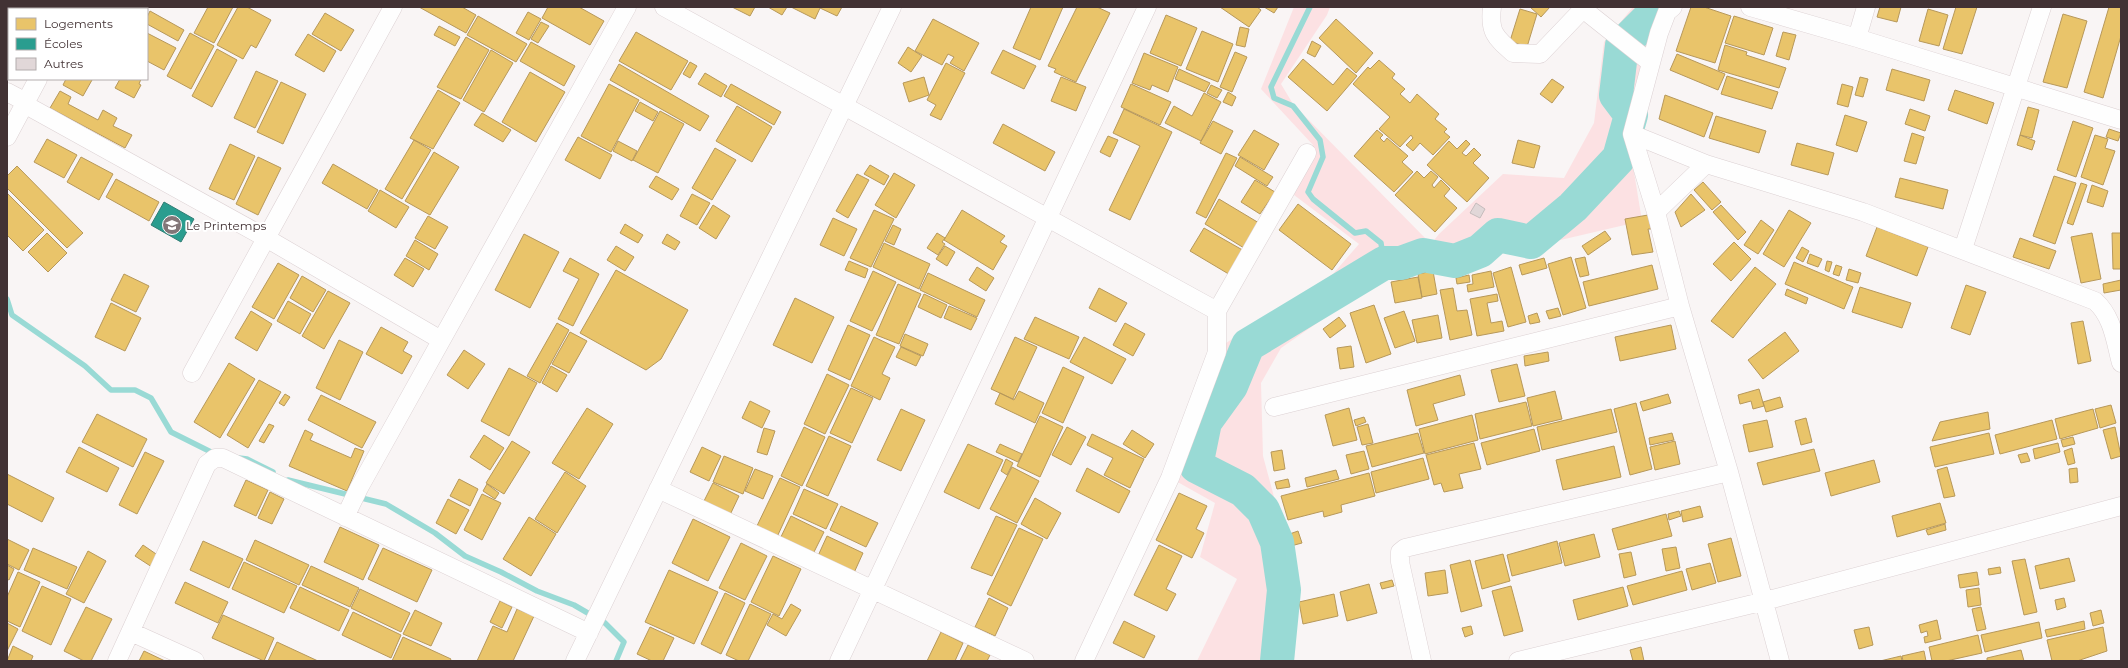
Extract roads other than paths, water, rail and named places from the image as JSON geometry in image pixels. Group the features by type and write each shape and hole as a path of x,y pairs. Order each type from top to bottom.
{"street":[{"path":"192,373 392,7"},
{"path":"347,513 359,488 627,7"},
{"path":"664,7 1217,311"},
{"path":"575,661 892,7"},
{"path":"839,661 1147,7"},
{"path":"1492,7 1490,23 1498,40 1513,53 1540,54 1583,8 1628,46 1651,63"},
{"path":"1673,7 1667,12 1659,33 1632,134 1656,212 1680,306 1729,472 1780,661"},
{"path":"1750,7 1857,38 2016,89 2121,120"},
{"path":"1857,38 1866,7"},
{"path":"1963,249 2042,7"},
{"path":"7,136 37,80"},
{"path":"7,92 266,238 441,340"},
{"path":"1632,134 1706,164 1863,212 1963,249 2095,301 2105,310 2109,319 2121,363"},
{"path":"1084,661 1170,478 1217,352 1217,311 1307,153"},
{"path":"1656,212 1706,164"},
{"path":"1274,407 1680,306"},
{"path":"117,661 207,464 215,458 223,458 347,513 589,633"},
{"path":"1422,661 1400,562 1400,552 1405,548 1729,472"},
{"path":"658,490 1025,661"},
{"path":"1518,661 1765,601 2121,506"},
{"path":"131,632 195,661"}],"waterway":[{"path":"1310,7 1271,87 1274,98 1293,106 1320,140 1323,157 1308,192 1313,199 1355,233 1366,231 1381,243 1384,263"},
{"path":"1277,661 1284,590 1277,542 1263,510 1243,490 1196,466 1205,422 1231,386 1248,345 1384,263 1401,263 1423,255 1455,261 1480,251 1498,235 1531,242 1573,207 1619,158 1631,115 1616,95 1622,45 1660,7"},
{"path":"7,299 12,315 85,366 111,390 135,390 151,398 171,432 215,454"},
{"path":"239,458 247,459 273,472"},
{"path":"288,480 386,504 435,533 465,556 501,572 537,591 574,605 605,623 624,642 616,661"}],"place":[{"name":"Le Printemps","path":"172,225"}]}
